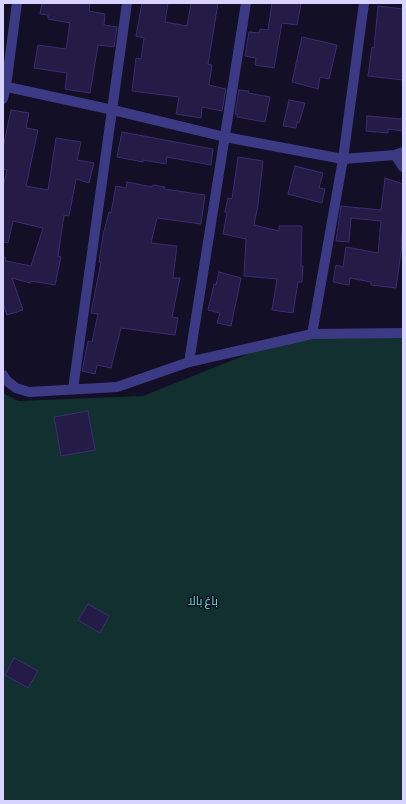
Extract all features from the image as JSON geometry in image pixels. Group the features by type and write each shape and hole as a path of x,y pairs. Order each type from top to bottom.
{"street":[{"path":"3,98 16,3"},
{"path":"74,389 127,3"},
{"path":"189,362 246,3"},
{"path":"312,334 343,159 364,3"},
{"path":"5,86 225,137 343,159 399,154 403,167"},
{"path":"3,375 7,381 16,388 29,392 117,387 189,362 312,334 403,333"}],"green space":[{"name":"باغ بالا","path":"374,334 403,335 403,801 3,801 3,393 18,401 143,396 253,352 304,340"}],"building":[{"path":"42,3 90,3 89,11 105,14 104,25 117,27 114,47 98,45 90,93 65,89 67,73 34,68 38,45 66,49 70,23 48,19 48,15 40,14"},
{"path":"142,3 168,3 165,22 187,26 191,3 218,3 208,64 212,65 209,85 226,89 222,111 202,107 201,118 176,114 179,97 132,91 136,58 141,59 144,38 136,36"},
{"path":"272,3 301,3 297,25 282,23 274,68 255,65 256,58 245,56 249,32 259,33 260,29 268,30"},
{"path":"378,6 403,9 403,80 368,76 372,47 374,48"},
{"path":"302,37 337,45 329,79 320,77 318,89 292,82"},
{"path":"239,90 249,91 248,93 270,97 265,122 237,117 237,114 235,114"},
{"path":"289,100 305,103 296,128 283,126"},
{"path":"11,110 29,113 26,128 38,130 26,186 48,190 56,138 81,142 77,160 94,163 89,183 76,179 69,216 64,215 58,256 61,257 55,285 31,281 30,283 12,278 23,310 7,315 3,303 3,257 5,257 6,261 31,266 43,228 13,221 8,243 3,242 3,188 7,170 3,169 3,148"},
{"path":"367,116 403,119 403,131 388,129 388,133 366,131"},
{"path":"122,132 213,149 211,165 167,157 166,164 143,160 143,162 117,157"},
{"path":"238,157 263,161 254,225 279,231 279,226 302,226 302,282 298,282 293,313 272,310 277,279 244,276 246,239 223,234 227,213 225,212 228,198 232,199"},
{"path":"295,166 323,173 319,188 325,189 322,203 288,194"},
{"path":"385,178 403,184 402,245 396,288 371,285 371,282 350,278 349,285 333,282 336,265 343,267 346,247 378,253 381,221 351,218 349,242 336,241 341,206 381,210"},
{"path":"127,182 152,187 153,185 165,187 164,189 205,195 201,224 157,218 151,243 177,246 173,278 180,278 172,317 178,318 175,335 121,328 111,368 97,365 95,374 82,371 88,341 92,342 98,314 91,313 101,262 99,262 103,235 109,212 111,213 116,186 126,188"},
{"path":"219,272 241,278 231,326 217,323 220,313 208,310 214,284 216,285"},
{"path":"88,411 95,450 61,456 54,417"},
{"path":"88,604 109,616 100,633 78,620"},
{"path":"14,658 38,671 28,688 5,675"}]}
